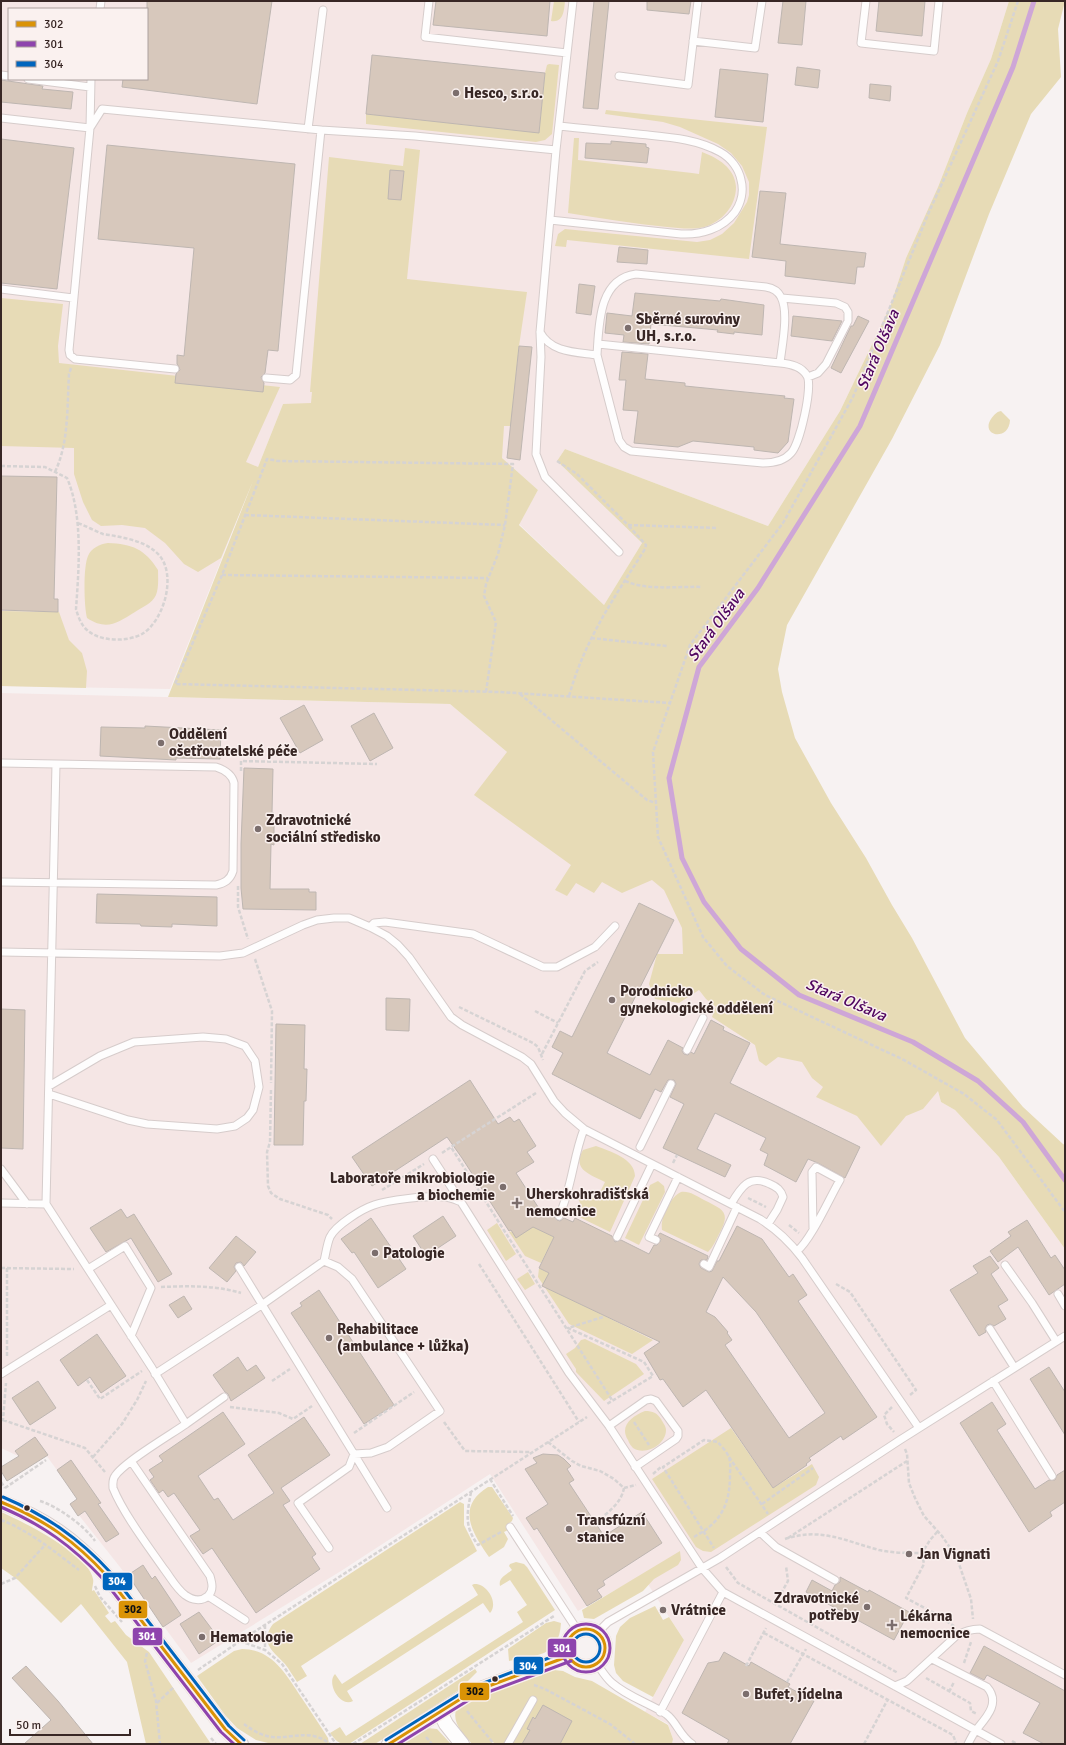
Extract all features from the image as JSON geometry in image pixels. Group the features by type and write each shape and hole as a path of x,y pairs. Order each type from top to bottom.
{"street":[{"path":"1,1502 47,1523 80,1548 107,1576 191,1675 225,1729 241,1744"},
{"path":"588,1630 597,1633 604,1642 605,1650 602,1658 597,1664 588,1667 579,1666 574,1663 569,1656 567,1647 568,1641 573,1634 578,1631 588,1630"},
{"path":"389,1744 470,1693 569,1656"},
{"path":"440,1712 446,1724 460,1744"}],"lane":[{"path":"429,1 425,37 567,53"},
{"path":"573,1 556,150 540,332 541,357 536,454 545,477 618,552"},
{"path":"619,76 688,85 698,1"},
{"path":"693,42 755,48 762,1"},
{"path":"866,1 861,43 934,51 939,1"},
{"path":"308,129 323,10"},
{"path":"36,80 90,87"},
{"path":"91,80 90,128 73,298 69,350 70,355 75,359 175,369"},
{"path":"90,128 102,109 308,129 415,136 556,150"},
{"path":"1,118 90,128"},
{"path":"550,220 681,234 698,233 716,228 731,217 738,207 742,190 739,172 729,159 721,152 701,144 666,137 559,126"},
{"path":"266,378 290,380 296,375 321,130"},
{"path":"598,344 780,363 796,366 804,371 810,382 796,444 790,455 782,460 763,463 631,452 619,440 597,355 598,344 602,309 606,296 614,284 629,275 636,274 766,287 776,291 782,298 784,317 780,363"},
{"path":"1,289 73,298"},
{"path":"782,298 836,303 845,307 848,312 848,321 826,364 818,373 808,377"},
{"path":"540,332 555,348 597,355"},
{"path":"1,763 216,767 225,770 232,777 234,783 234,871 227,881 216,885 1,882"},
{"path":"56,764 50,954 49,1094 46,1204 186,1424"},
{"path":"1,952 220,956 243,953 317,920 349,918 370,926 387,936 409,957 451,1017 462,1025 522,1057 531,1064 554,1101 565,1113 584,1129 768,1224 797,1251 919,1428"},
{"path":"370,926 374,923 385,922 473,934 543,967 556,967 595,947 615,926"},
{"path":"687,1050 703,1018"},
{"path":"49,1086 100,1056 134,1042 203,1037 226,1039 245,1046 255,1061 259,1087 253,1110 247,1118 234,1126 217,1129 147,1124 49,1094"},
{"path":"640,1147 671,1084"},
{"path":"559,1216 567,1195 576,1152 584,1129"},
{"path":"433,1159 569,1373 609,1426 702,1568 723,1592 1001,1744"},
{"path":"617,1237 652,1164"},
{"path":"797,1251 806,1241 814,1228 840,1180 816,1167 812,1172 814,1228"},
{"path":"1,1169 27,1204"},
{"path":"656,1240 649,1237 678,1177"},
{"path":"704,1264 709,1267 738,1193 750,1181 762,1180 778,1188 782,1197 775,1214 768,1224"},
{"path":"152,1370 263,1304 324,1261 330,1237 339,1226 374,1205 435,1196 452,1198 461,1202"},
{"path":"1,1203 46,1204"},
{"path":"88,1269 125,1246 151,1288 131,1336"},
{"path":"324,1261 338,1267 352,1279 440,1411 388,1447 371,1453 354,1454"},
{"path":"1004,1264 1032,1302 1056,1341"},
{"path":"239,1267 387,1508"},
{"path":"1058,1294 1065,1306"},
{"path":"4,1372 111,1305"},
{"path":"990,1329 1014,1367"},
{"path":"597,1633 608,1622 720,1558 900,1440 1065,1336"},
{"path":"992,1381 1052,1476"},
{"path":"131,1462 210,1576 212,1588 208,1596 201,1600 192,1599 178,1587 150,1550 116,1495 112,1481 118,1472 131,1462 224,1397"},
{"path":"609,1426 646,1400 654,1400 678,1431 678,1436 676,1439 635,1467"},
{"path":"329,1548 298,1503 349,1466 354,1454"},
{"path":"510,1527 578,1631"},
{"path":"760,1532 776,1548 835,1580"},
{"path":"660,1712 723,1592"},
{"path":"208,1596 245,1620"},
{"path":"895,1686 902,1685 910,1679 960,1634 980,1629 1065,1676"},
{"path":"932,1659 989,1690 993,1702 986,1718 976,1730 968,1744"},
{"path":"597,1664 612,1683 660,1712 666,1714 675,1723 682,1736 692,1744"},
{"path":"508,1744 533,1700"}],"path":[{"path":"1018,1 998,61 929,212 853,397 783,523 690,645 653,752 658,837 703,937 727,966 765,995 904,1060 964,1094 997,1120 1065,1212"},
{"path":"55,472 62,457 69,374 75,359"},
{"path":"486,692 496,622 484,596 488,578 498,554 505,524 513,464 278,461 267,459 222,575 175,684 519,693 670,703"},
{"path":"557,461 577,474 646,545 600,620 577,668 569,696"},
{"path":"1,466 45,467 68,478 74,493 78,522 76,609 81,623 87,630 98,636 110,639 121,639 142,634 154,622 163,605 168,586 167,568 159,555 142,543 131,539 105,535 78,522"},
{"path":"245,515 505,524"},
{"path":"628,525 718,528"},
{"path":"222,575 488,578"},
{"path":"625,581 637,586 649,587 702,587"},
{"path":"591,638 667,646"},
{"path":"519,693 647,800 656,803"},
{"path":"241,776 241,761 377,764"},
{"path":"238,884 238,907 272,1011 270,1142 267,1152 268,1186 271,1193 280,1199 328,1215 339,1226"},
{"path":"541,1055 585,971 598,962"},
{"path":"535,1012 558,1023"},
{"path":"374,1205 374,1195 538,1092"},
{"path":"451,1147 568,1328 612,1400"},
{"path":"672,1164 679,1166"},
{"path":"738,1193 767,1207 806,1241"},
{"path":"478,1264 579,1422"},
{"path":"1,1268 88,1269"},
{"path":"7,1268 2,1420 85,1448 112,1481"},
{"path":"832,1279 836,1285 850,1292 916,1390 887,1411 884,1415 887,1424 900,1440 907,1454 909,1483 924,1516 938,1531 957,1558 971,1599 973,1611 972,1630"},
{"path":"151,1288 202,1286 225,1288 245,1294 256,1308"},
{"path":"568,1328 603,1317"},
{"path":"157,1703 191,1675 240,1641 612,1400 653,1376 644,1362 568,1328"},
{"path":"272,1381 299,1363"},
{"path":"87,1380 100,1399 152,1370"},
{"path":"93,1457 122,1424 137,1400 152,1370"},
{"path":"345,1439 424,1386"},
{"path":"617,1397 738,1584 910,1679 921,1676 970,1703 971,1712 986,1718"},
{"path":"214,1404 279,1413 293,1419 322,1400"},
{"path":"438,1413 465,1452 532,1452"},
{"path":"644,1480 704,1440 718,1442 774,1522"},
{"path":"548,1442 572,1461 581,1466 600,1471 614,1479 624,1488 622,1497 610,1511 595,1522"},
{"path":"685,1542 715,1523 724,1509 730,1494 730,1465 728,1456"},
{"path":"1,1491 46,1460"},
{"path":"776,1548 786,1539 907,1461"},
{"path":"762,1504 813,1468"},
{"path":"471,1492 467,1519 469,1530 478,1545 518,1523 490,1479"},
{"path":"1,1520 45,1545 85,1575"},
{"path":"938,1531 922,1553 924,1564 906,1598 952,1623 960,1634"},
{"path":"786,1539 801,1535 829,1535 854,1541 879,1550 922,1553"},
{"path":"1,1584 15,1578 45,1545"},
{"path":"776,1604 788,1581 783,1551"},
{"path":"354,1744 565,1610"},
{"path":"746,1666 771,1618"},
{"path":"265,1625 266,1650"},
{"path":"764,1633 953,1735 956,1740 956,1744"},
{"path":"787,1682 811,1640"},
{"path":"240,1641 266,1650 276,1658 288,1672 336,1744"},
{"path":"149,1649 145,1661 157,1703 160,1744"},
{"path":"191,1675 201,1674"},
{"path":"864,1744 895,1686"},
{"path":"467,1710 494,1744"},
{"path":"239,1719 252,1730 271,1737 307,1734 323,1739 330,1744"},
{"path":"426,1736 432,1744"},
{"path":"628,1738 635,1744"},
{"path":"1011,1741 1017,1744"}],"shaded area":[{"path":"1,1 1009,1 991,59 967,113 938,187 906,258 890,307 840,411 768,526 565,449 557,461 642,543 604,605 519,524 538,490 502,458 283,404 170,689 1,686"},
{"path":"554,1 565,1 561,18 559,20 551,21"},
{"path":"1009,1 1065,1 1058,29 1061,77 1031,114 989,214 940,345 892,439 787,625 778,669 782,692 795,738 831,803 866,858 912,938 965,1038 1023,1107 1065,1145 1065,1249 999,1157 955,1110 941,1102 938,1091 923,1109 906,1116 881,1146 857,1116 816,1097 823,1087 812,1078 802,1062 778,1057 766,1066 759,1061 755,1045 712,1017 716,1007 706,999 699,990 679,1003 655,999 649,984 657,954 683,954 682,928 664,890 652,880 622,893 602,882 594,893 576,883 567,896 555,890 571,865 474,795 507,752 450,704 168,697 253,481 221,558 198,572 184,564 165,543 145,528 122,525 101,526 92,520 83,502 74,474 74,448 1,446 1,298 63,304 58,346 59,363 280,387 246,462 258,467 283,404 311,403 312,392 310,392 329,157 403,166 405,148 420,150 407,279 527,292 519,346 511,426 504,426 502,458 538,490 519,525 604,605 642,543 557,461 565,449 768,526 840,411 890,307 906,258 938,187 967,113 991,59"},
{"path":"547,65 559,65 552,134 545,140 536,142 366,124 366,114 539,132 545,73"},
{"path":"606,110 767,127 749,259 567,240 566,247 555,246 558,234 565,229 697,242 710,240 722,234 734,223 747,202 749,195 749,182 742,166 731,153 718,144 680,127 663,122 605,114"},
{"path":"574,138 579,138 578,160 699,174 702,152 720,161 733,174 736,187 734,201 727,212 717,221 711,225 695,228 642,224 568,213"},
{"path":"1001,411 1010,420 1008,427 1005,432 1001,434 992,433 989,429 991,419 994,415"},
{"path":"108,543 131,546 143,552 158,570 158,589 156,595 149,603 123,619 106,625 94,622 87,618 85,569 89,553 96,547"},
{"path":"1,611 59,612 69,640 82,653 87,671 86,688 1,686"},
{"name":"Uherskohradišťská nemocnice","path":"1,693 450,704 507,752 938,1091 941,1102 955,1110 999,1157 1065,1249 1065,1744 672,1744 673,1739 668,1724 645,1712 684,1640 642,1575 578,1611 490,1474 341,1571 191,1663 120,1567 70,1504 78,1499 46,1455 26,1469 18,1456 1,1448"},
{"path":"596,1146 621,1156 631,1165 635,1176 610,1232 575,1215 581,1205 576,1194 577,1191 580,1190 597,1198 605,1182 589,1174 581,1167 580,1157 583,1150"},
{"path":"658,1181 664,1186 665,1192 639,1245 625,1238 650,1185"},
{"path":"681,1192 693,1194 724,1212 725,1221 723,1227 708,1252 662,1230 664,1214 667,1208 673,1198"},
{"path":"497,1223 516,1254 506,1261 487,1230"},
{"path":"534,1226 554,1237 541,1263 525,1256 509,1232"},
{"path":"539,1268 550,1274 544,1286 653,1340 632,1354 569,1324 538,1277"},
{"path":"528,1272 535,1284 525,1290 517,1279"},
{"path":"585,1339 636,1364 644,1374 604,1401 576,1372 576,1369 566,1354 575,1348 581,1340"},
{"path":"645,1411 650,1411 656,1414 666,1427 666,1430 663,1440 659,1444 654,1448 643,1451 633,1448 625,1430 628,1422"},
{"path":"731,1428 773,1488 812,1464 819,1477 816,1485 711,1552 703,1551 696,1547 652,1479"},
{"path":"488,1487 492,1487 513,1518 508,1524 510,1529 504,1532 508,1539 504,1547 489,1557 477,1539 470,1521 472,1503 478,1495"},
{"path":"460,1502 464,1504 464,1525 477,1551 301,1666 307,1676 297,1682 285,1664 272,1651 267,1642 267,1636 273,1624"},
{"path":"1,1512 54,1540 80,1560 89,1570 93,1579 92,1591 94,1590 109,1613 105,1616 111,1623 115,1621 126,1635 149,1652 211,1744 146,1744 127,1662 81,1604 61,1623 18,1580 1,1568"},
{"path":"680,1551 681,1560 678,1565 654,1579 643,1591 594,1619 584,1618 582,1610"},
{"path":"516,1562 524,1564 527,1567 555,1610 349,1744 340,1743 336,1740 330,1733 340,1727 346,1736 523,1622 517,1612 527,1605 510,1580 500,1586 501,1579 512,1570 509,1566 510,1564"},
{"path":"474,1584 483,1587 490,1594 493,1604 490,1613 483,1603 347,1691 353,1701 343,1701 339,1698 333,1688 332,1683 335,1674 342,1684 478,1595 472,1585"},
{"path":"655,1606 663,1620 669,1617 684,1640 653,1697 623,1681 616,1673 614,1665 616,1636 620,1627 630,1618"},
{"path":"554,1621 561,1623 556,1643 551,1649 536,1656 509,1661 508,1649 546,1623"},
{"path":"242,1649 262,1653 277,1664 290,1680 318,1722 328,1738 329,1744 272,1744 256,1740 237,1728 225,1715 197,1676 234,1651"},
{"path":"475,1669 477,1672 459,1690 375,1744 360,1744"},
{"path":"554,1670 563,1671 575,1677 592,1681 668,1725 673,1739 672,1744 495,1744 493,1742 490,1744 472,1744 462,1733 457,1724 455,1715 456,1710 478,1696"},
{"path":"427,1728 437,1729 451,1744 403,1744"}],"building":[{"path":"147,1 272,1 257,104 122,87 123,80 148,80"},
{"path":"436,1 550,1 547,36 433,25"},
{"path":"594,1 609,1 598,109 583,108"},
{"path":"647,1 691,1 689,14 647,10"},
{"path":"783,1 806,1 802,45 778,43"},
{"path":"879,1 925,1 922,36 876,31"},
{"name":"Hesco, s.r.o.","path":"372,55 545,73 539,133 366,114"},
{"path":"797,67 820,70 818,88 795,85"},
{"path":"720,69 768,74 763,122 715,117"},
{"path":"1,80 43,86 42,89 73,92 71,109 1,102"},
{"path":"870,84 891,86 890,101 869,98"},
{"path":"1,139 74,148 57,289 1,283"},
{"path":"611,141 646,144 646,147 649,148 647,163 585,158 586,143 611,144"},
{"path":"107,145 295,164 278,351 268,350 265,373 261,377 264,383 263,392 175,383 176,374 180,370 177,364 177,355 184,356 194,248 98,239"},
{"path":"390,170 404,171 401,200 388,199"},
{"path":"760,191 786,193 780,244 866,253 864,267 857,267 855,284 785,276 786,261 752,257"},
{"path":"619,247 648,250 647,264 617,262"},
{"path":"579,284 595,286 591,315 576,313"},
{"path":"635,293 720,301 721,299 764,305 762,335 734,332 734,334 717,332 718,330 651,324 649,344 623,342 624,335 605,333 607,313 632,316"},
{"path":"793,316 842,321 832,341 791,336"},
{"path":"858,316 869,321 841,373 831,368 851,326 853,326"},
{"path":"519,346 532,347 520,460 507,458"},
{"path":"622,352 648,354 645,379 685,383 685,386 785,396 784,398 794,399 788,442 778,453 754,450 754,447 693,441 678,447 634,443 638,411 623,410 626,380 619,380"},
{"path":"1,476 57,477 54,599 58,599 58,612 1,610"},
{"path":"304,705 323,740 300,753 280,718"},
{"path":"374,713 393,748 370,761 351,726"},
{"name":"Oddělení ošetřovatelské péče","path":"145,726 221,730 220,759 176,758 176,760 100,756 101,727 145,728"},
{"name":"Zdravotnické sociální středisko","path":"244,768 273,769 272,813 274,813 274,845 271,844 270,889 309,889 309,892 316,892 316,910 243,909 241,888 241,844"},
{"path":"97,894 217,897 217,926 172,924 172,927 141,926 140,924 96,923"},
{"path":"639,903 674,920 607,1053 650,1075 668,1040 683,1048 682,1051 684,1054 688,1055 691,1052 694,1054 711,1020 724,1027 723,1030 750,1043 730,1083 860,1147 845,1178 808,1159 796,1182 764,1165 768,1154 760,1150 766,1138 715,1113 697,1149 731,1165 725,1177 663,1148 684,1104 670,1097 676,1084 674,1080 668,1080 661,1092 655,1089 640,1119 552,1074 563,1053 552,1047 560,1031 572,1037"},
{"path":"386,998 410,999 409,1031 386,1030"},
{"path":"1,1009 25,1010 23,1149 1,1148"},
{"path":"276,1024 305,1025 304,1069 307,1069 306,1101 304,1101 303,1145 274,1145"},
{"path":"470,1080 498,1124 510,1117 514,1122 519,1119 536,1146 527,1152 534,1162 516,1173 540,1210 543,1208 555,1214 554,1217 557,1220 560,1221 564,1218 573,1222 575,1218 612,1236 615,1242 621,1240 649,1254 654,1245 657,1245 660,1242 661,1239 658,1236 660,1233 708,1256 707,1260 701,1260 699,1264 701,1268 709,1272 712,1271 717,1261 719,1261 737,1226 762,1239 789,1277 793,1274 807,1295 798,1301 877,1417 843,1440 841,1436 809,1458 811,1460 806,1464 807,1465 773,1488 706,1390 683,1407 663,1379 660,1380 644,1353 660,1342 542,1286 549,1273 539,1268 554,1237 533,1227 516,1238 511,1230 509,1231 447,1137 372,1186 352,1157","holes":["723,1277 756,1312 825,1413 789,1438 725,1345 732,1340 727,1333 728,1332 715,1317 706,1312"]},
{"path":"121,1209 127,1218 134,1214 172,1274 158,1282 131,1238 106,1252 90,1228"},
{"path":"443,1216 456,1236 426,1256 413,1236"},
{"name":"Patologie","path":"371,1218 406,1269 378,1288 354,1252 352,1253 341,1239"},
{"path":"1027,1220 1051,1258 1055,1255 1065,1270 1065,1284 1049,1295 1018,1247 998,1262 990,1251 1011,1236 1008,1232"},
{"path":"236,1236 256,1252 244,1266 241,1262 236,1263 234,1267 236,1271 227,1282 209,1268"},
{"path":"990,1256 999,1268 991,1274 1008,1300 998,1306 1006,1319 994,1326 990,1324 987,1325 985,1329 986,1332 979,1336 950,1290 978,1273 973,1266"},
{"name":"Rehabilitace (ambulance + lůžka)","path":"319,1290 394,1405 364,1424 291,1313 302,1306 300,1303"},
{"path":"184,1296 192,1309 178,1318 169,1305"},
{"path":"97,1334 126,1376 101,1393 90,1377 78,1386 60,1360"},
{"path":"238,1357 247,1371 256,1365 265,1378 231,1401 228,1394 213,1375"},
{"path":"1049,1367 1065,1392 1065,1435 1030,1379"},
{"path":"38,1381 56,1408 30,1425 12,1398"},
{"path":"992,1402 1006,1424 997,1430 1035,1489 1049,1480 1055,1480 1057,1475 1065,1470 1065,1502 1050,1512 1052,1516 1029,1532 960,1423"},
{"path":"223,1412 245,1444 198,1476 214,1500 218,1498 233,1520 274,1493 248,1455 304,1417 330,1455 281,1488 290,1501 283,1505 316,1554 312,1557 320,1569 256,1613 212,1548 203,1554 190,1536 200,1530 174,1493 168,1497 163,1490 159,1493 150,1480 154,1477 149,1470 163,1461 159,1456"},
{"path":"35,1437 48,1455 7,1481 1,1471 1,1467 19,1456 15,1451"},
{"name":"Transfúzní stanice","path":"543,1454 558,1455 571,1466 567,1469 574,1480 569,1483 604,1536 642,1512 662,1543 603,1581 605,1585 597,1590 602,1597 587,1606 537,1528 534,1530 526,1518 548,1504 525,1469 537,1463 533,1458"},
{"path":"71,1460 101,1503 98,1504 119,1534 106,1542 85,1511 78,1516 70,1504 77,1499 57,1470"},
{"path":"143,1565 152,1579 155,1576 181,1615 163,1627 128,1575"},
{"name":"Zdravotnické potřeby","path":"840,1577 868,1592 869,1590 909,1612 894,1640 806,1592 812,1580 832,1591 835,1585 840,1582"},
{"name":"Hematologie","path":"199,1612 214,1632 213,1633 218,1641 199,1654 180,1624"},
{"path":"984,1646 1065,1691 1065,1744 1044,1744 1023,1733 1040,1703 987,1675 984,1680 970,1673"},
{"name":"Bufet, jídelna","path":"724,1652 749,1666 751,1662 790,1684 788,1687 814,1701 790,1744 727,1744 729,1740 682,1713 708,1663 719,1661"},
{"path":"26,1666 58,1701 93,1744 24,1744 51,1720 12,1678"},
{"path":"543,1705 572,1721 560,1744 522,1744 530,1730 527,1729 533,1717 535,1719"}],"waterway":[{"name":"Stará Olšava","path":"1034,1 1013,67 860,426 758,588 699,667 669,778 682,858 704,902 741,949 799,995 913,1042 978,1081 1023,1122 1065,1180"}],"transit line":[{"name":"304","path":"3,1497 34,1512 62,1529 99,1560 111,1573 229,1726 244,1740"},
{"name":"302","path":"1,1502 32,1516 71,1542 107,1576 225,1729 241,1744"},
{"name":"301","path":"1,1507 30,1521 56,1537 80,1556 103,1579 221,1732 234,1744"},
{"name":"301","path":"581,1624 591,1624 603,1631 610,1643 610,1648 610,1653 603,1665 591,1672 581,1672 573,1668 566,1661 562,1653 562,1643 566,1635 573,1628 581,1624"},
{"name":"302","path":"582,1629 590,1629 597,1632 602,1637 605,1648 602,1659 597,1664 590,1667 582,1667 575,1664 570,1659 567,1652 567,1644 570,1637 575,1632 582,1629"},
{"name":"304","path":"586,1634 596,1638 600,1648 596,1658 586,1662 576,1658 572,1648 576,1638 586,1634"},
{"name":"304","path":"386,1740 468,1689 567,1651"},
{"name":"302","path":"389,1744 470,1693 569,1656"},
{"name":"301","path":"398,1744 472,1698 571,1661"}],"place":[{"name":"Hesco, s.r.o.","path":"456,93"},
{"name":"Sběrné suroviny UH, s.r.o.","path":"628,328"},
{"name":"Oddělení ošetřovatelské péče","path":"161,743"},
{"name":"Zdravotnické sociální středisko","path":"258,829"},
{"name":"Porodnicko gynekologické oddělení","path":"612,1000"},
{"name":"Laboratoře mikrobiologie a biochemie","path":"503,1187"},
{"name":"Uherskohradišťská nemocnice","path":"517,1203"},
{"name":"Patologie","path":"375,1253"},
{"name":"Rehabilitace (ambulance + lůžka)","path":"329,1338"},
{"name":"Transfúzní stanice","path":"569,1529"},
{"name":"Jan Vignati","path":"909,1554"},
{"name":"Zdravotnické potřeby","path":"867,1607"},
{"name":"Vrátnice","path":"663,1610"},
{"name":"Lékárna nemocnice","path":"892,1625"},
{"name":"Hematologie","path":"202,1637"},
{"name":"Bufet, jídelna","path":"746,1694"}]}
